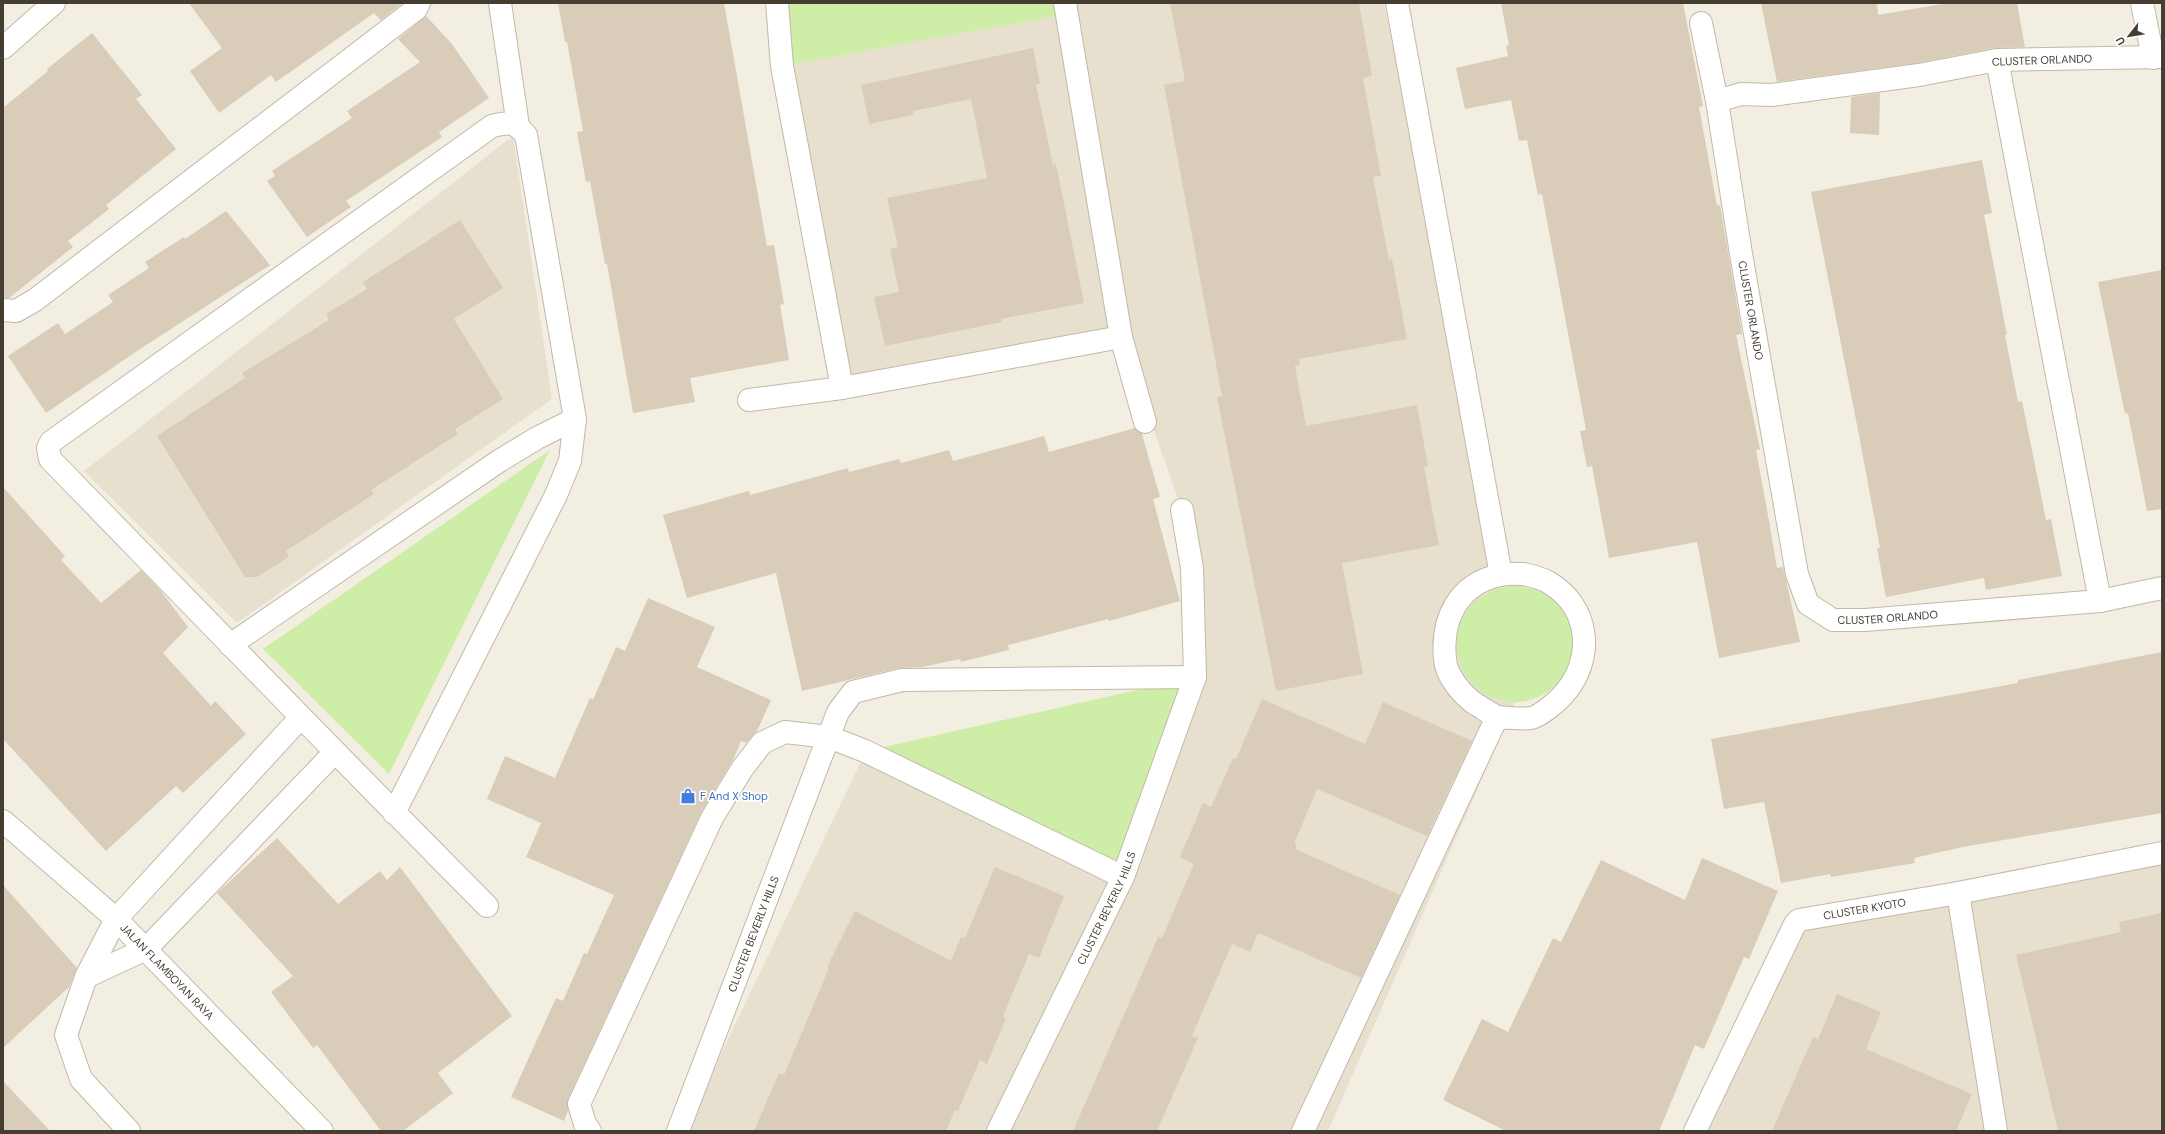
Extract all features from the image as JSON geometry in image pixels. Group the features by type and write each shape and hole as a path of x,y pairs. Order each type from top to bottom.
{"street":[{"path":"3,48 54,3"},
{"path":"3,310 16,311 35,300 410,14 416,9 419,3"},
{"path":"500,3 518,126"},
{"path":"777,3 782,66 842,388"},
{"path":"1065,3 1121,337 1145,422"},
{"path":"1398,3 1501,574"},
{"path":"2142,3 2157,58"},
{"path":"1701,23 1717,101"},
{"name":"CLUSTER ORLANDO","path":"2157,58 1997,60 1919,75 1771,94 1741,94 1717,101 1742,262 1797,574 1808,604 1833,620 1865,620 2100,601 2162,588"},
{"path":"1997,60 2100,601"},
{"path":"394,812 556,495 570,461 575,419 526,135 518,126 508,122 492,126 50,442 48,448 50,459 230,645 394,812 487,906"},
{"path":"749,400 842,388 1121,337"},
{"path":"230,645 499,461 537,438 575,419"},
{"path":"1182,510 1192,568 1195,677"},
{"path":"1501,574 1524,574 1547,581 1566,596 1579,615 1585,638 1583,662 1574,683 1558,701 1532,718 1497,717 1470,701 1455,683 1445,662 1443,639 1448,616 1461,597 1479,582 1501,574"},
{"name":"CLUSTER BEVERLY HILLS","path":"678,1131 838,712 853,692 902,680 1195,677 1123,877 998,1131"},
{"path":"129,1131 81,1078 66,1035 86,977 116,919 301,717"},
{"path":"1304,1131 1497,717"},
{"path":"590,1131 585,1124 579,1104 712,818 742,769 762,743 785,732 829,737 865,751 1123,877"},
{"path":"86,977 146,949 335,752"},
{"name":"JALAN FLAMBOYAN RAYA","path":"3,821 116,919 322,1131"},
{"name":"CLUSTER KYOTO","path":"1695,1131 1797,921 1958,893 2162,853"},
{"path":"1958,893 1996,1131"}],"shaded area":[{"path":"1065,3 1384,3 1504,586 1486,593 1462,621 1457,640 1459,658 1496,699 1515,703 1328,1131 684,1131 866,751 1123,877 1195,677 1182,510 1121,337 842,388 782,66 1066,14"},
{"path":"513,136 552,399 237,623 84,471"},
{"path":"2162,853 2162,1131 1701,1131 1800,921"}],"green space":[{"path":"770,3 1064,3 1067,14 782,66"},
{"path":"550,450 389,774 263,649"},
{"path":"1515,586 1537,590 1556,603 1569,622 1573,644 1569,666 1556,685 1537,698 1515,702 1493,698 1474,685 1461,666 1457,644 1461,622 1474,603 1493,590"},
{"path":"1195,677 1123,877 866,751"}],"building":[{"path":"189,3 403,3 381,20 374,13 276,82 271,75 219,113 190,71 222,48"},
{"path":"558,3 724,3 767,246 774,245 784,304 780,305 789,360 690,378 695,402 633,413 607,264 605,264 590,181 586,182 577,132 583,131 567,42 565,42"},
{"path":"1170,3 1359,3 1372,76 1363,78 1381,176 1373,177 1389,260 1392,259 1407,339 1299,359 1300,365 1295,366 1306,426 1417,405 1428,466 1424,467 1439,545 1342,563 1363,674 1276,691 1217,397 1222,396 1164,85 1185,81"},
{"path":"1501,3 1683,3 1703,106 1699,107 1717,206 1720,205 1742,334 1736,335 1760,449 1756,450 1777,568 1783,567 1800,642 1719,658 1697,542 1609,558 1592,466 1587,467 1580,431 1586,430 1542,194 1538,195 1527,140 1519,141 1511,100 1465,109 1456,68 1508,56 1506,46 1509,45"},
{"path":"1761,3 1877,3 1878,15 1948,3 2017,3 2025,47 1995,48 1917,63 1777,82"},
{"path":"426,16 452,44 489,98 439,132 442,137 346,201 351,207 307,237 267,181 275,176 272,171 352,118 347,111 420,62 398,39"},
{"path":"92,33 142,95 136,99 176,149 106,205 109,209 68,241 73,247 9,298 3,298 3,108 48,71 47,69"},
{"path":"1033,48 1040,84 1036,85 1053,165 1056,164 1084,303 1001,319 1002,322 885,346 874,297 899,292 890,249 898,247 887,198 987,178 971,99 913,111 913,115 869,124 861,85"},
{"path":"1880,93 1879,135 1850,133 1851,97"},
{"path":"1982,160 1992,213 1984,215 2007,335 2005,335 2018,402 2022,401 2046,520 2051,519 2062,576 1986,590 1984,578 1886,597 1877,548 1880,548 1811,192"},
{"path":"226,211 270,265 140,349 46,413 8,356 58,323 65,334 113,302 108,295 149,268 145,262 184,237 185,239"},
{"path":"460,220 503,288 454,319 503,399 455,429 458,434 371,490 374,494 286,551 289,557 257,577 245,577 157,436 245,378 242,373 329,320 326,314 367,289 363,282"},
{"path":"2162,270 2162,509 2147,511 2128,413 2125,414 2098,282"},
{"path":"1135,428 1142,434 1160,497 1153,499 1180,601 1109,621 1108,619 1008,645 1009,650 961,662 960,659 922,667 899,668 802,691 776,573 687,598 663,515 749,491 750,495 848,468 849,472 899,459 901,463 949,450 953,461 1044,436 1049,452"},
{"path":"3,487 65,556 61,560 101,603 141,570 160,590 188,627 163,653 211,706 215,701 246,734 183,793 176,786 106,851 3,739"},
{"path":"648,598 715,627 697,667 771,700 757,731 746,743 741,741 733,760 701,813 568,1099 568,1111 564,1121 511,1097 556,998 563,1001 584,953 587,954 614,895 526,857 541,823 487,799 505,756 555,778 590,698 593,700 616,647 625,651"},
{"path":"2162,652 2162,813 1963,847 1914,858 1915,863 1831,877 1830,874 1781,883 1764,802 1724,809 1711,739 2018,683 2018,680"},
{"path":"1262,699 1365,744 1383,702 1472,741 1427,836 1317,789 1294,844 1297,845 1295,849 1400,895 1361,978 1258,933 1250,952 1232,944 1192,1036 1198,1038 1157,1131 1073,1131 1158,937 1162,938 1194,864 1180,857 1203,803 1211,807 1233,758 1236,759"},
{"path":"277,838 338,904 380,871 387,880 400,867 512,1016 438,1073 453,1093 403,1131 381,1131 317,1045 313,1048 271,992 293,976 217,893"},
{"path":"1702,858 1778,891 1749,959 1744,957 1704,1049 1695,1045 1659,1131 1506,1131 1443,1100 1482,1019 1508,1032 1553,938 1561,942 1601,860 1685,900"},
{"path":"995,867 1064,896 1039,958 1029,954 1003,1016 1006,1018 987,1064 980,1060 958,1111 955,1110 946,1131 754,1131 779,1073 784,1075 829,968 827,967 855,911 951,961 961,937 965,938"},
{"path":"3,885 77,968 69,987 3,1048"},
{"path":"2162,913 2162,1131 2058,1131 2016,955 2121,932 2119,922"},
{"path":"1837,994 1881,1012 1866,1049 1972,1094 1956,1131 1772,1131 1813,1037 1818,1039"},
{"path":"3,1081 50,1131 3,1131"}],"place":[{"name":"F And X Shop","path":"688,796"}]}
